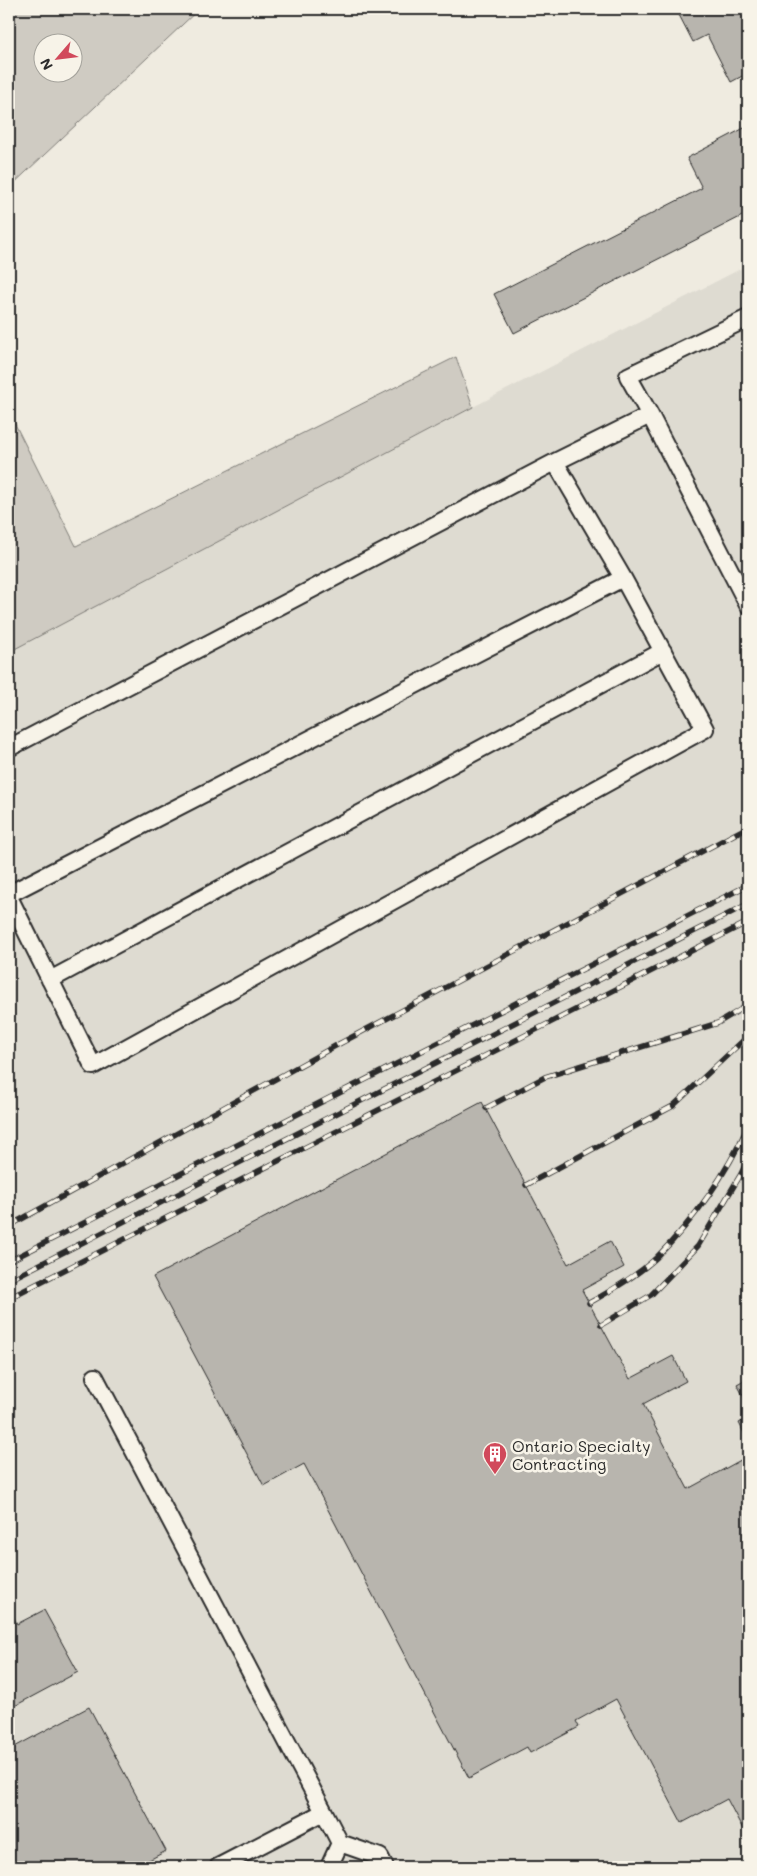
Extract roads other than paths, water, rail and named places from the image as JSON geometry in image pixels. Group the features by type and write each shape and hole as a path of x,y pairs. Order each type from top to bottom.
{"lane":[{"path":"748,318 628,376 748,606"},
{"path":"9,748 555,462 650,415"},
{"path":"555,462 623,578 705,729 93,1066 9,896 623,578"},
{"path":"50,980 663,651"},
{"path":"94,1377 340,1843 380,1857 385,1867"},
{"path":"218,1867 324,1812"},
{"path":"329,1867 340,1843"}],"railway":[{"path":"9,1226 337,1045 748,827"},
{"path":"9,1261 748,885"},
{"path":"9,1280 748,904"},
{"path":"9,1298 748,922"},
{"path":"486,1108 545,1077 718,1023 748,1005"},
{"path":"526,1185 673,1106 748,1036"},
{"path":"589,1303 642,1270 670,1243 708,1196 730,1162 748,1126"},
{"path":"601,1325 651,1295 698,1246 748,1159"}],"place":[{"name":"Ontario Specialty Contracting","path":"495,1475"}]}
